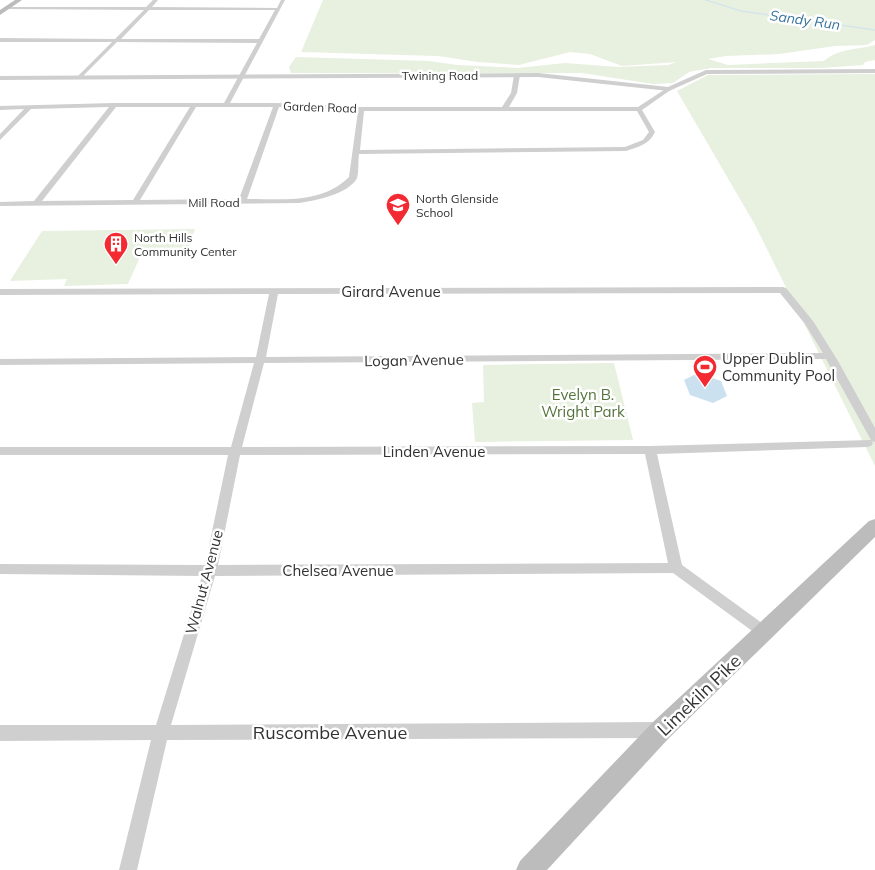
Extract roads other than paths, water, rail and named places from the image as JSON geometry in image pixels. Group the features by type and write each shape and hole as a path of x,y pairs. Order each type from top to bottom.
{"main road":[{"path":"3,10 19,0"},
{"name":"Limekiln Pike","path":"529,870 661,730 875,526"}],"street":[{"path":"80,77 156,0"},
{"path":"226,105 283,0"},
{"path":"3,10 278,9"},
{"path":"0,40 260,41"},
{"path":"356,152 619,150 645,142 651,136 652,132 639,108 669,89 706,72 875,71"},
{"path":"505,108 514,93 517,75"},
{"name":"Twining Road","path":"0,78 557,75 669,89"},
{"path":"36,204 114,105"},
{"name":"Garden Road","path":"0,108 114,105 277,105 360,108 639,108"},
{"path":"136,201 194,105"},
{"path":"242,202 277,105"},
{"path":"0,138 30,108"},
{"name":"Mill Road","path":"0,204 136,201 299,201 322,196 338,190 353,178 360,108"},
{"name":"Girard Avenue","path":"0,292 783,290 794,302 829,356"},
{"name":"Walnut Avenue","path":"128,870 160,733 210,571 235,451 260,361 274,291"},
{"path":"829,356 873,443"},
{"name":"Logan Avenue","path":"0,362 829,356"},
{"name":"Linden Avenue","path":"0,451 650,450 873,443"},
{"path":"650,450 676,568 764,632"},
{"name":"Chelsea Avenue","path":"0,569 210,571 676,568"},
{"name":"Ruscombe Avenue","path":"0,733 661,730"}],"water":[{"name":"Upper Dublin Community Pool","path":"698,373 721,381 727,396 713,403 690,395 684,380"}],"waterway":[{"name":"Sandy Run","path":"706,0 741,11 875,30"}],"place":[{"name":"North Glenside School","path":"398,226"},
{"name":"North Hills Community Center","path":"116,265"},
{"name":"Upper Dublin Community Pool","path":"705,388"}],"park label":[{"name":"Evelyn B. Wright Park","path":"583,402"}]}
